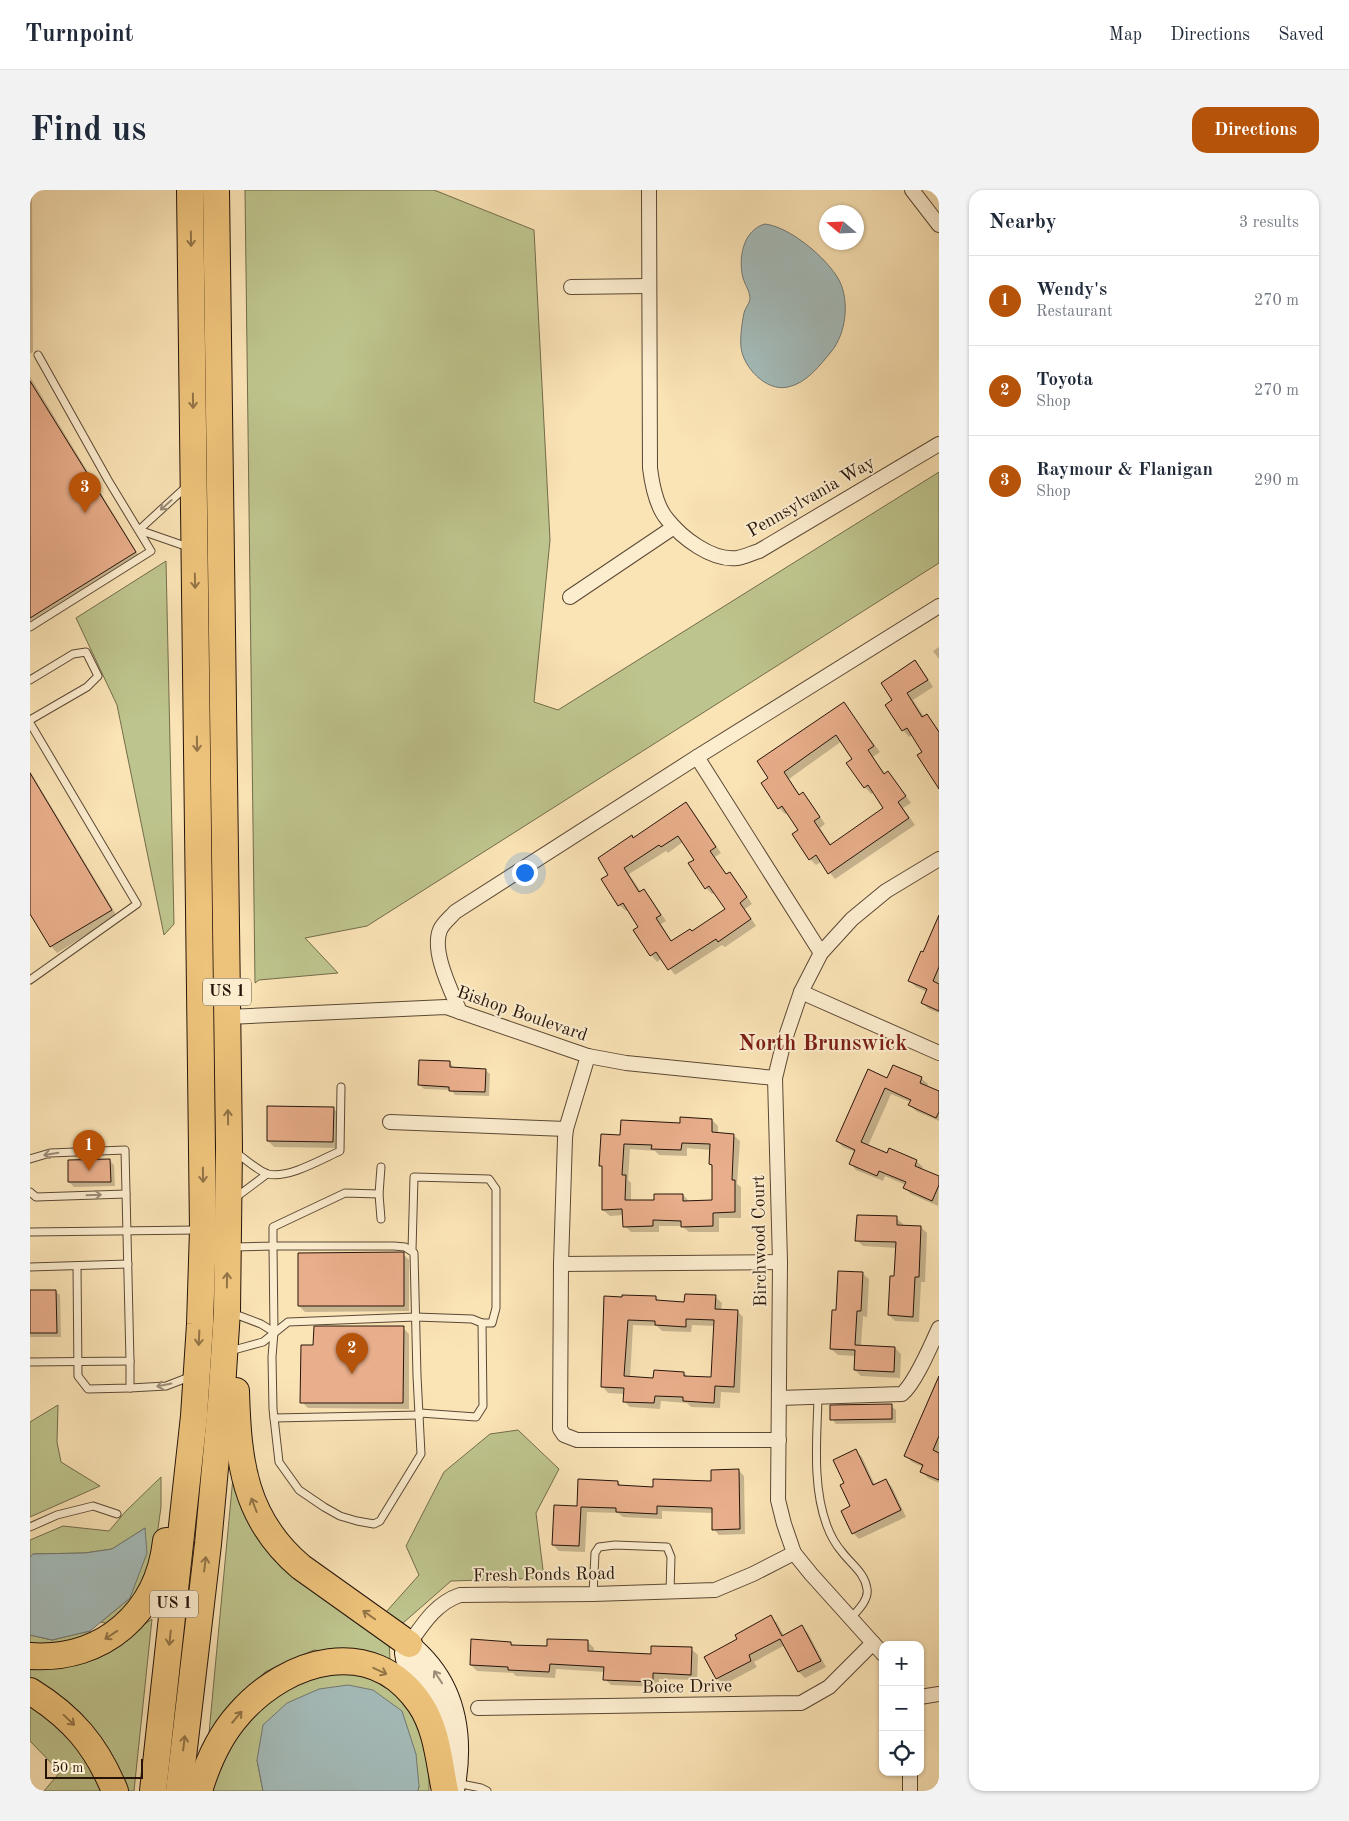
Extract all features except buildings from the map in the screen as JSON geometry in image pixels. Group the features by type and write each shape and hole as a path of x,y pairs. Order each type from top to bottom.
{"highway":[{"name":"US 1","path":"153,1791 194,1416 203,1230 190,190"},
{"name":"US 1","path":"179,1791 208,1544 227,1311 229,1147 216,190"},
{"path":"224,1352 236,1392 239,1441 245,1475 256,1511 269,1534 285,1553 301,1567 409,1644"},
{"path":"30,1656 63,1655 100,1643 123,1628 146,1600 161,1570 168,1528 194,1416"},
{"path":"199,1791 220,1742 229,1727 250,1703 274,1683 298,1670 336,1661 359,1663 380,1670 398,1680 415,1697 422,1706 432,1729 451,1789"},
{"path":"30,1691 57,1709 86,1737 103,1764 115,1791"}],"main road":[{"path":"409,1644 405,1653 406,1659 434,1695 444,1718 449,1745 451,1789"}],"street":[{"name":"Pennsylvania Way","path":"649,190 650,468 661,509 674,527 700,548 724,558 736,558 759,551 939,444"},
{"path":"912,190 939,225"},
{"path":"571,287 649,286"},
{"path":"570,597 674,527"},
{"path":"460,1012 439,955 438,937 442,926 455,912 697,757 939,606"},
{"path":"697,757 821,953"},
{"name":"Birchwood Court","path":"879,1650 794,1553 778,1500 780,1262 775,1078 783,1045 801,992 821,953 852,919 886,891 939,859"},
{"path":"801,992 939,1053"},
{"name":"Bishop Boulevard","path":"227,1017 446,1007 588,1056 626,1063 775,1078"},
{"path":"588,1056 566,1129 561,1264 560,1429 564,1435 576,1440 779,1440"},
{"path":"390,1122 566,1129"},
{"path":"561,1264 780,1262"},
{"path":"779,1398 902,1394 908,1389 928,1354 939,1328"},
{"path":"670,1592 715,1590 753,1574 794,1553"},
{"name":"Fresh Ponds Road","path":"409,1644 434,1610 448,1600 460,1595 670,1592"},
{"name":"Boice Drive","path":"478,1708 801,1704 829,1687 872,1643"},
{"path":"924,1696 939,1694"},
{"path":"910,1776 910,1791"}],"lane":[{"path":"30,627 151,551 108,480 38,355"},
{"path":"139,530 194,480"},
{"path":"139,530 195,549"},
{"path":"30,680 73,654 86,652 98,676 87,687 30,722 137,904 30,980"},
{"path":"229,1147 267,1174 282,1174 308,1166 340,1151 341,1087"},
{"path":"30,1159 50,1153 125,1150 130,1388"},
{"path":"381,1167 381,1219"},
{"path":"229,1202 267,1174"},
{"path":"224,1352 263,1342 274,1332 288,1322 416,1317 472,1319 482,1323 492,1323 496,1308 496,1189 489,1179 414,1177 412,1250 414,1253 416,1317 420,1414 421,1454 380,1520 374,1524 340,1516 299,1490 279,1462 273,1410 272,1357 274,1332 272,1227 345,1192 380,1194"},
{"path":"30,1192 36,1197 126,1194"},
{"path":"30,1232 203,1230"},
{"path":"228,1247 394,1246 412,1250"},
{"path":"30,1267 128,1264"},
{"path":"77,1266 78,1376 88,1390 166,1386 197,1374"},
{"path":"227,1311 261,1324 274,1332"},
{"path":"274,1418 420,1414 476,1417 483,1406 482,1323"},
{"path":"30,1362 130,1361"},
{"path":"818,1397 816,1452 820,1499 827,1527 841,1552 864,1577 868,1591 863,1603 851,1618"},
{"path":"30,1527 57,1514 93,1506 117,1514"},
{"path":"593,1594 595,1553 599,1546 615,1545 667,1547 671,1557 670,1592"},
{"path":"451,1789 481,1788 487,1791"}],"green space":[{"path":"245,190 434,190 534,230 550,540 534,702 558,710 939,472 939,563 367,926 305,938 338,973 259,980 255,983"},
{"path":"166,561 174,924 164,935 117,705 76,618"},
{"path":"58,1405 57,1442 61,1462 100,1486 30,1517 30,1422"},
{"path":"518,1430 559,1469 536,1513 544,1578 451,1581 403,1623 386,1612 419,1575 406,1546 444,1472 490,1434"},
{"path":"161,1477 161,1507 153,1565 140,1596 112,1625 101,1622 130,1598 145,1528 112,1549 85,1553 33,1554 30,1557 30,1540 63,1526 109,1531 126,1511"},
{"path":"233,1477 280,1563 389,1640 390,1660 314,1650 265,1672 209,1733"},
{"path":"152,1619 134,1791 126,1791 30,1683 30,1664 109,1649"},
{"path":"90,1631 88,1637 54,1647 30,1646 30,1635 52,1640"},
{"path":"349,1671 402,1691 429,1746 429,1791 418,1791 419,1786 257,1760 263,1791 206,1791 249,1712 292,1678"},
{"path":"30,1702 81,1748 104,1791 44,1791 60,1772 30,1741"}],"water":[{"path":"765,224 775,226 796,237 826,262 839,280 845,307 845,317 840,336 827,357 801,382 780,388 764,382 751,370 741,347 743,317 750,299 743,278 742,254 747,238 758,227"},
{"path":"145,1528 147,1553 130,1598 90,1631 52,1640 30,1635 30,1557 33,1554 85,1553 112,1549"},
{"path":"348,1685 373,1690 402,1711 416,1754 418,1791 263,1791 257,1760 263,1725 287,1703 319,1689"}],"place":[{"name":"Raymour & Flanigan","path":"85,513"},
{"name":"Wendy's","path":"89,1171"},
{"name":"Toyota","path":"352,1374"}],"district":[{"name":"North Brunswick","path":"823,1044"}]}
